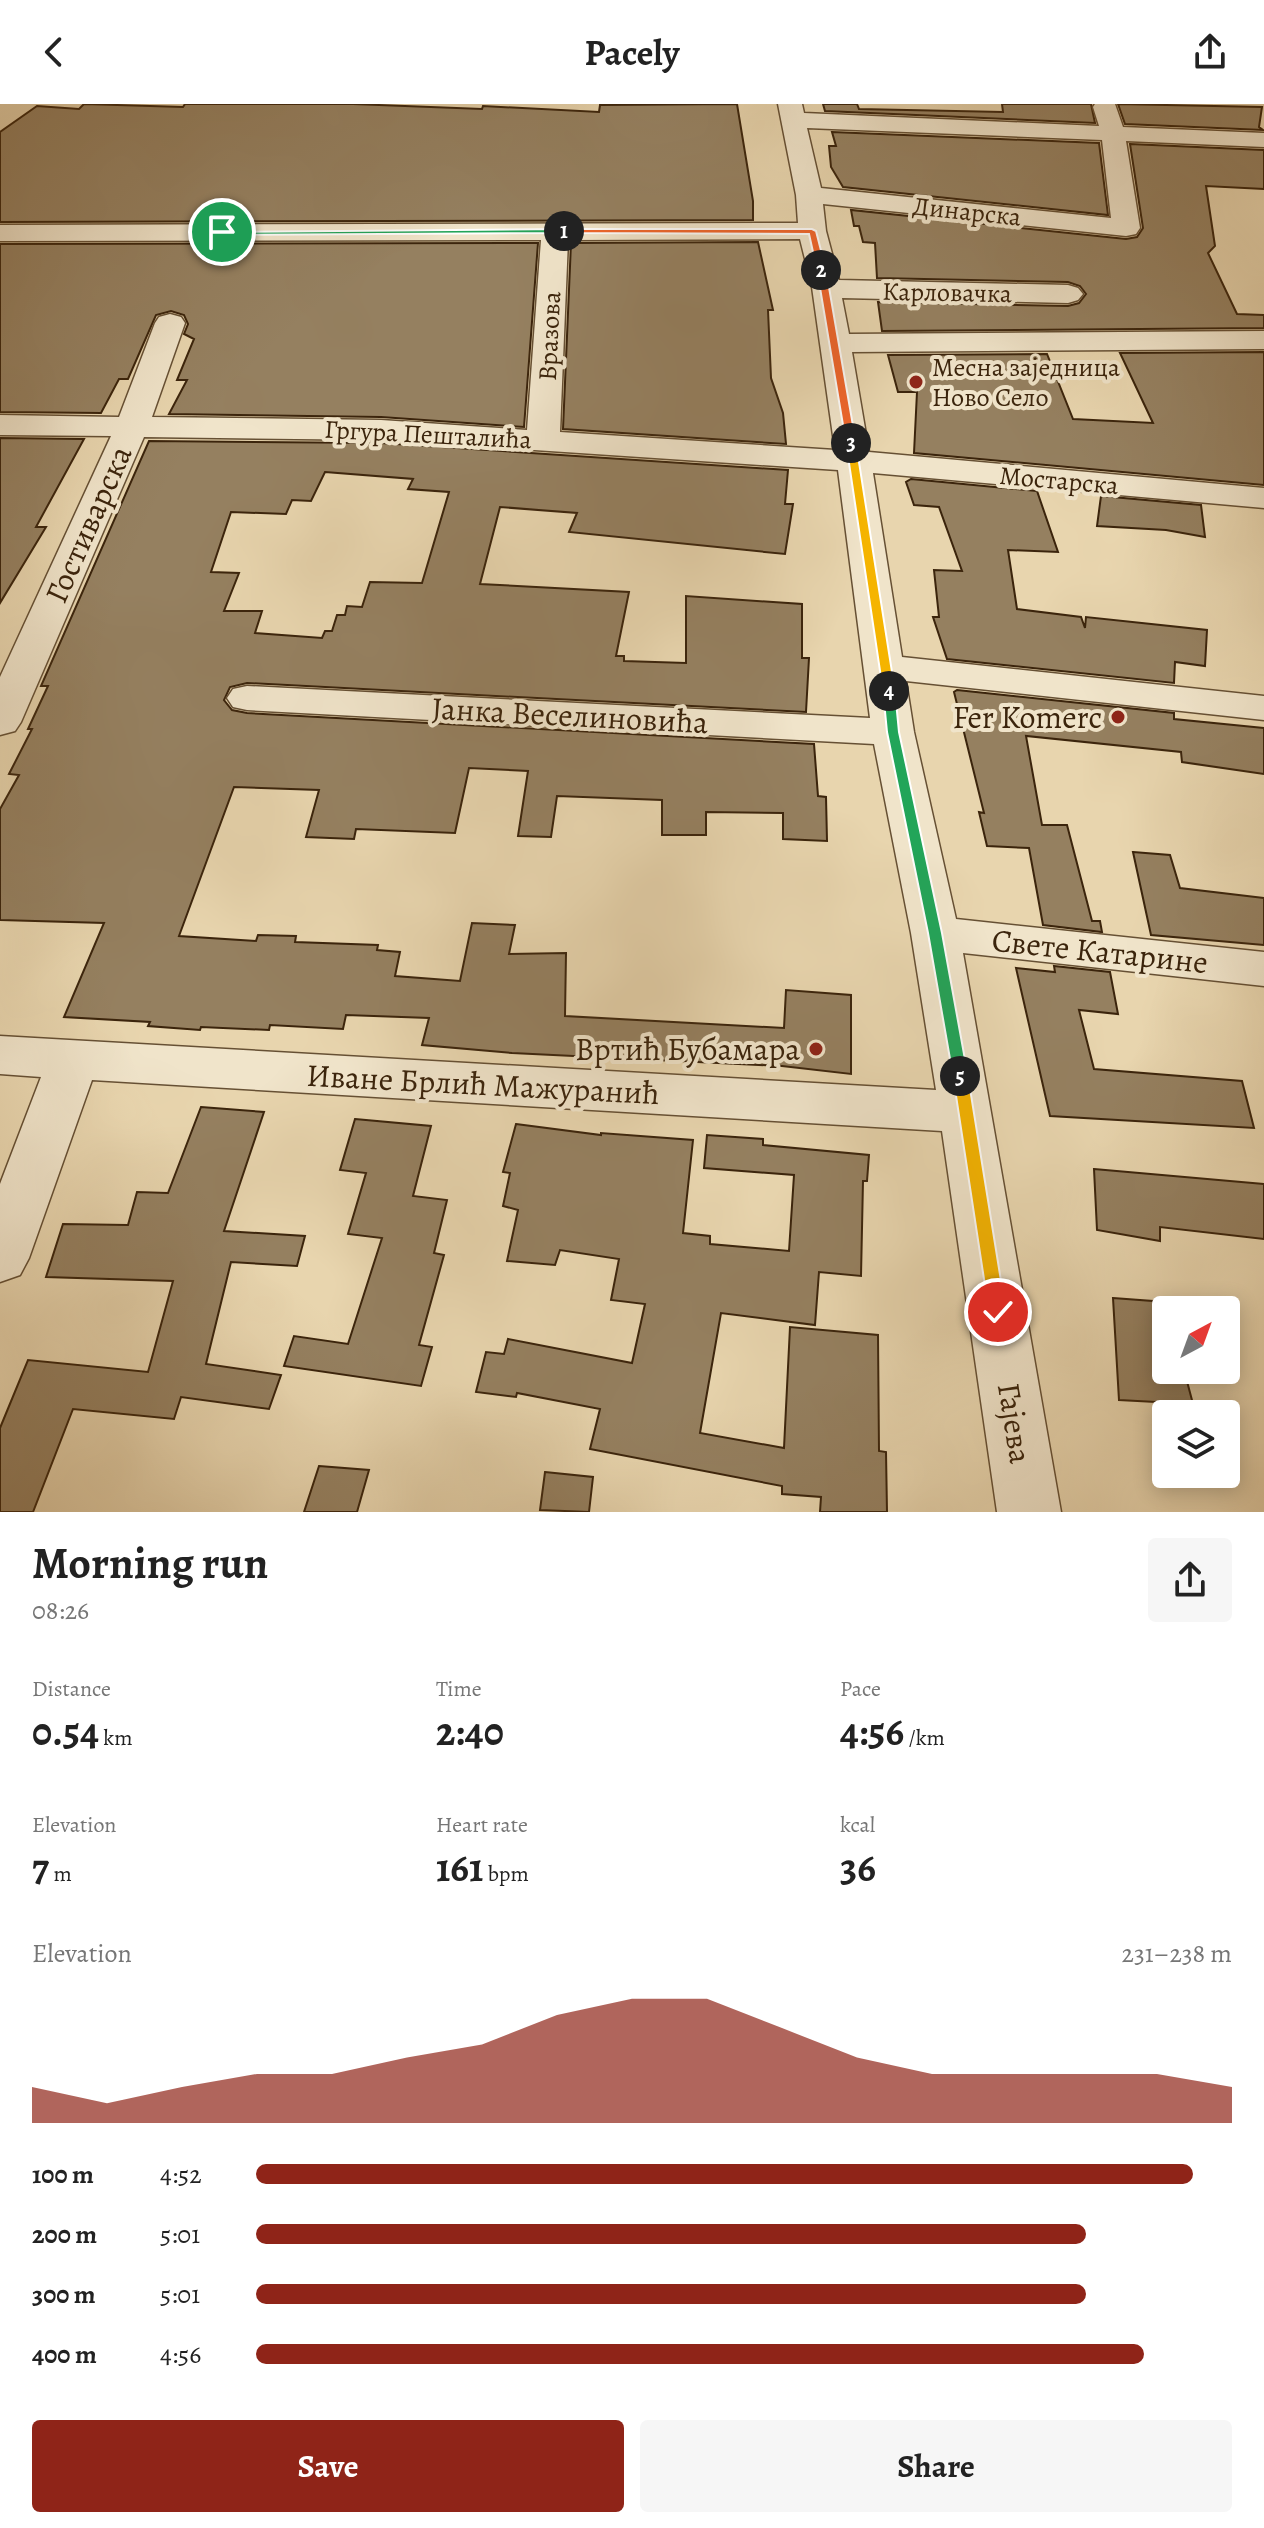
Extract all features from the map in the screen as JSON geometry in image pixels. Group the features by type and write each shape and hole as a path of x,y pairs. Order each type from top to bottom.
{"street":[{"path":"1104,104 1113,133"},
{"path":"792,112 1264,140"},
{"name":"Гајева","path":"792,112 826,287 886,667 893,732 935,933 966,1112 1029,1512"},
{"name":"Динарска","path":"0,233 555,231 810,213 1126,228 1113,133"},
{"name":"Вразова","path":"543,440 555,231"},
{"name":"Карловачка","path":"826,287 844,290 1068,294"},
{"name":"Гостиварска","path":"0,722 132,426 170,323"},
{"path":"833,343 1264,340"},
{"name":"Гргура Пешталића","path":"0,425 381,430 854,461"},
{"name":"Мостарска","path":"854,461 1264,498"},
{"path":"886,667 1264,708"},
{"name":"Јанка Веселиновића","path":"247,698 893,732"},
{"name":"Свете Катарине","path":"935,933 1264,969"},
{"name":"Иване Брлић Мажуранић","path":"0,1055 966,1112"},
{"path":"0,1258 73,1060"}],"building":[{"path":"84,104 183,107 185,104 353,104 482,109 483,106 599,112 600,105 737,104 753,201 753,220 0,222 0,132 37,106 79,109"},
{"path":"823,104 857,104 859,109 1003,112 1002,104 1091,104 1095,123 825,111"},
{"path":"1118,104 1262,107 1259,127 1263,130 1125,124"},
{"path":"832,132 1099,143 1108,215 843,187 831,167 829,146 836,146"},
{"path":"1130,144 1264,150 1264,189 1206,186 1215,246 1208,253 1237,314 1264,315 1264,328 882,331 878,302 1068,306 1079,303 1086,294 1080,286 1068,282 877,278 875,243 863,242 859,226 854,226 851,210 1126,239 1137,237 1143,228"},
{"path":"758,242 773,310 768,310 771,378 783,413 786,444 563,429 571,243"},
{"path":"538,243 524,427 381,417 169,414 187,380 177,380 194,339 184,334 188,324 184,315 171,311 156,315 128,379 119,379 101,413 0,412 0,244"},
{"path":"1264,352 1264,485 914,453 917,392 898,392 888,355 1047,354 1073,419 1153,423 1120,353"},
{"path":"0,438 84,439 36,527 46,527 0,603"},
{"path":"149,441 381,443 788,470 785,504 793,504 785,554 569,532 577,513 500,507 480,584 629,592 616,656 624,656 624,661 686,663 686,596 802,604 802,658 809,658 806,712 247,683 230,687 224,700 232,710 247,713 814,744 818,796 826,797 827,841 783,839 783,813 706,812 706,835 662,835 662,800 557,796 551,837 518,836 528,771 469,768 455,833 356,829 354,839 306,837 319,790 234,787 179,936 256,941 258,935 296,936 295,942 378,945 377,950 400,952 395,976 460,981 472,923 515,925 509,954 566,953 565,1016 784,1028 786,990 851,995 851,1074 782,1066 512,1053 422,1045 429,1018 346,1015 343,1029 270,1025 269,1030 201,1027 200,1030 148,1026 150,1022 64,1017 104,923 0,920 0,809 19,775 9,774 32,729 28,729 48,686 41,686","holes":["325,472 413,479 408,489 449,492 422,583 370,582 362,607 347,606 345,615 337,615 332,631 325,631 322,638 255,633 262,611 224,611 239,573 211,572 231,512 286,514 292,500 311,501"]},
{"path":"911,479 1037,491 1058,552 1008,550 1017,609 1081,617 1085,628 1086,617 1207,630 1205,666 1175,662 1174,683 947,659 933,617 939,617 934,570 962,571 939,507 914,505 906,482"},
{"path":"1101,496 1201,505 1205,537 1166,530 1097,526"},
{"path":"954,692 1174,713 1174,719 1264,728 1264,774 1182,762 1181,752 1026,736 1042,825 1067,825 1092,921 1100,921 1102,932 1043,925 1029,848 987,846 979,812 984,813"},
{"path":"1133,852 1170,855 1180,888 1264,898 1264,945 1151,935"},
{"path":"1054,966 1110,972 1118,1014 1079,1010 1094,1069 1242,1081 1254,1128 1050,1116 1016,968 1055,972"},
{"path":"201,1107 264,1112 224,1231 305,1236 297,1266 231,1262 206,1364 281,1375 269,1409 181,1397 174,1419 73,1409 33,1512 0,1512 0,1428 28,1360 148,1372 173,1281 46,1277 63,1224 128,1225 137,1192 168,1193"},
{"path":"355,1119 431,1126 413,1196 447,1200 434,1253 444,1255 419,1345 432,1347 421,1386 284,1366 294,1336 348,1344 382,1238 348,1234 366,1173 340,1170"},
{"path":"516,1124 601,1135 693,1140 683,1233 710,1236 710,1244 789,1251 794,1175 704,1168 707,1135 763,1139 763,1145 869,1155 867,1181 863,1181 861,1276 819,1272 815,1325 721,1313 700,1433 784,1448 790,1327 878,1335 879,1451 886,1452 887,1512 820,1512 821,1497 782,1494 782,1486 590,1449 600,1409 517,1393 516,1397 476,1392 486,1352 504,1354 508,1339 632,1363 645,1304 611,1300 619,1259 560,1250 555,1265 507,1261 518,1210 503,1206 510,1173 503,1172"},
{"path":"1094,1169 1264,1184 1264,1239 1160,1227 1160,1241 1097,1230"},
{"path":"1113,1298 1152,1301 1152,1384 1188,1384 1192,1400 1119,1400"},
{"path":"319,1466 369,1470 357,1512 304,1512"},
{"path":"545,1472 593,1477 589,1512 540,1510"}],"place":[{"name":"Месна заједница Ново Село","path":"916,382"},
{"name":"Fer Komerc","path":"1118,717"},
{"name":"Вртић Бубамара","path":"816,1049"}],"route":[{"path":"222,232 812,231 826,287 886,667 893,732 935,933 998,1312"}]}
